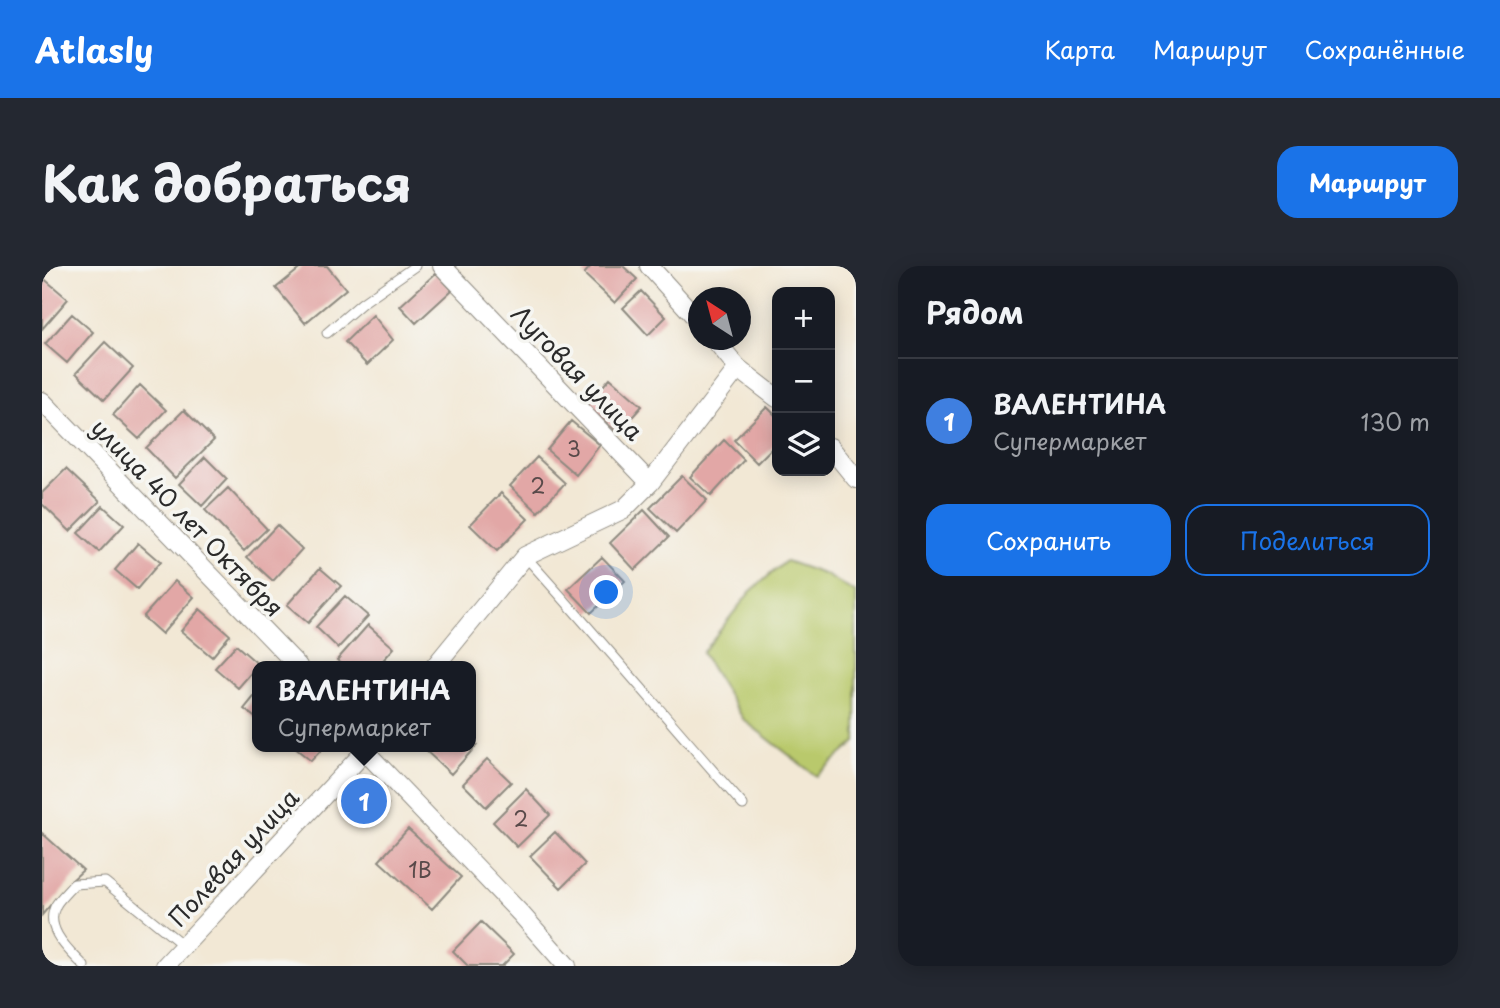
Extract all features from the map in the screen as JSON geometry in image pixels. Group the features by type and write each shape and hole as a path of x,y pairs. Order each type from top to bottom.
{"street":[{"name":"Луговая улица","path":"442,266 650,483"},
{"path":"649,266 688,309"},
{"path":"723,350 738,368 772,394"},
{"path":"439,661 525,556 624,509 650,483 738,368"},
{"name":"улица 40 лет Октября","path":"42,401 293,661"},
{"path":"835,453 856,479"},
{"name":"Полевая улица","path":"165,966 361,752"},
{"path":"369,752 521,914 566,966"}],"lane":[{"path":"327,333 362,303 415,266"},
{"path":"525,556 743,805"},
{"path":"84,966 59,940 53,920 55,906 74,884 105,882 184,946"}],"green space":[{"path":"786,561 826,575 856,593 856,742 816,776 744,720 702,653 750,592"}],"building":[{"path":"303,266 327,266 346,289 305,323 276,288"},
{"path":"591,266 623,266 637,279 615,303 584,274"},
{"path":"436,273 452,290 416,323 400,306"},
{"path":"42,277 68,299 42,329"},
{"path":"641,291 666,317 648,335 623,308"},
{"path":"72,314 93,332 67,363 45,344"},
{"path":"373,315 393,340 367,365 345,342"},
{"path":"105,342 133,368 104,400 76,373"},
{"path":"610,378 642,406 618,433 586,405"},
{"path":"140,385 166,410 139,439 113,415"},
{"path":"767,407 772,412 772,448 757,463 734,440"},
{"path":"184,410 214,440 175,478 146,448"},
{"path":"571,421 600,445 576,475 547,450"},
{"path":"724,440 744,460 711,496 690,477"},
{"path":"205,457 227,479 202,506 179,484"},
{"path":"537,457 565,483 538,512 510,486"},
{"path":"66,469 100,501 70,531 42,504 42,493"},
{"path":"682,476 707,500 676,533 650,508"},
{"path":"228,488 267,529 244,551 205,510"},
{"path":"501,493 528,519 497,551 470,525"},
{"path":"103,506 124,525 99,552 78,533"},
{"path":"644,510 669,537 635,570 610,543"},
{"path":"277,525 302,549 273,581 247,557"},
{"path":"138,543 160,562 137,589 115,570"},
{"path":"602,557 625,581 591,613 568,589"},
{"path":"320,568 341,586 308,623 287,605"},
{"path":"175,581 194,597 162,634 143,617"},
{"path":"345,596 368,616 338,648 316,627"},
{"path":"200,609 230,635 212,657 181,631"},
{"path":"368,625 394,648 382,661 337,660"},
{"path":"236,645 254,661 252,661 252,672 238,688 215,668"},
{"path":"252,699 252,715 244,709"},
{"path":"300,752 319,752 311,761"},
{"path":"427,752 471,752 451,774"},
{"path":"487,759 511,782 486,807 463,784"},
{"path":"360,777 388,804 368,826 340,799"},
{"path":"526,789 550,815 517,847 493,822"},
{"path":"408,829 461,877 432,909 379,861"},
{"path":"555,832 585,864 561,888 530,856"},
{"path":"42,833 83,870 42,915"},
{"path":"481,922 514,954 502,966 468,966 453,951"}],"place":[{"name":"ВАЛЕНТИНА","path":"364,801"}]}
